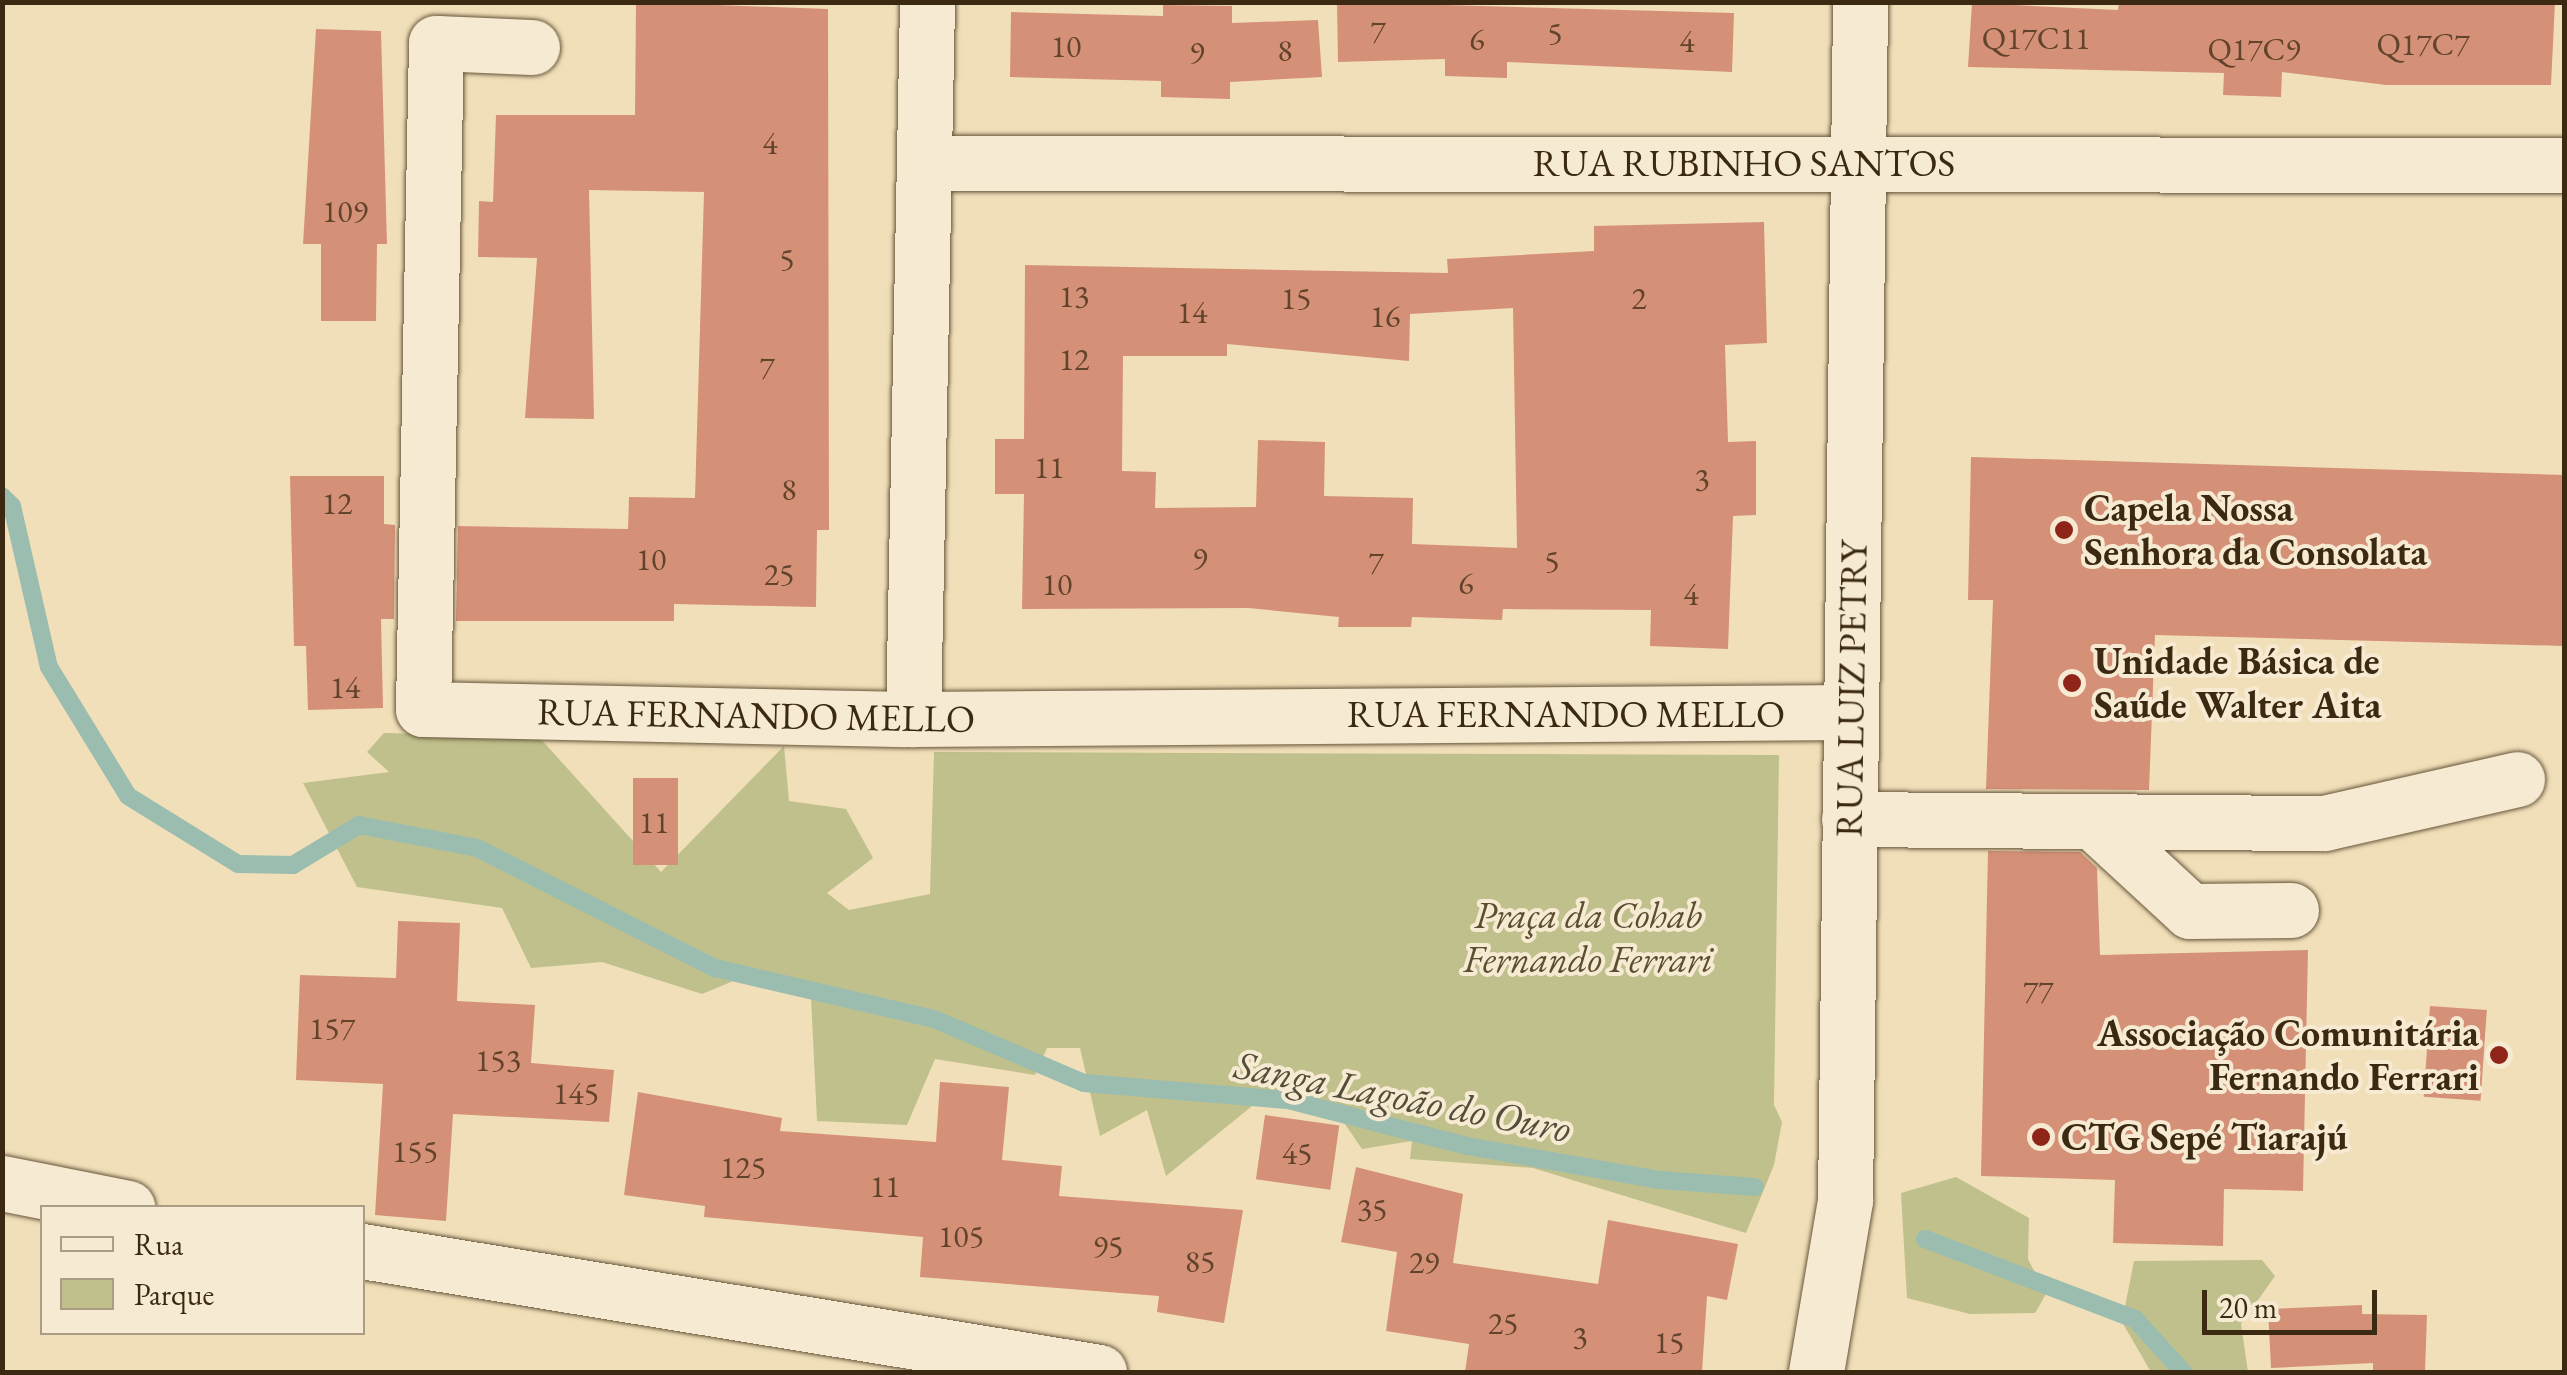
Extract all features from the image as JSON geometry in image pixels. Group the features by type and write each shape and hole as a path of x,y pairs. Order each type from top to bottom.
{"street":[{"path":"912,719 927,2"},
{"name":"RUA LUIZ PETRY","path":"1816,1372 1845,1200 1860,2"},
{"name":"RUA FERNANDO MELLO","path":"532,47 436,43 423,709 912,719 1851,712"},
{"name":"RUA RUBINHO SANTOS","path":"924,164 2564,165"},
{"path":"1849,819 2099,826 2324,823 2517,779"},
{"path":"2099,826 2190,911 2291,910"},
{"path":"2,1184 112,1205"},
{"path":"365,1251 1099,1372"}],"green space":[{"name":"Praça da Cohab Fernando Ferrari","path":"384,733 539,737 661,872 784,746 789,801 846,809 873,858 827,893 849,910 930,894 934,752 1779,755 1774,1105 1782,1122 1774,1165 1746,1233 1533,1168 1410,1159 1412,1141 1362,1149 1336,1111 1257,1102 1166,1176 1147,1110 1100,1136 1080,1048 1047,1048 1035,1075 935,1059 907,1125 817,1121 811,997 755,972 702,994 602,962 531,968 502,908 357,887 303,783 389,772 367,752"},
{"path":"1956,1177 2029,1218 2028,1259 2046,1294 2035,1313 1970,1314 1907,1298 1901,1193"},
{"path":"2262,1260 2275,1276 2241,1324 2248,1372 2151,1372 2122,1322 2134,1261"}],"building":[{"path":"636,2 828,9 829,530 817,530 816,607 674,604 674,621 456,621 458,526 628,529 629,497 695,498 704,192 589,190 594,419 525,418 537,258 478,257 479,201 493,202 496,115 635,115"},
{"path":"1337,2 1734,13 1732,72 1507,62 1507,78 1445,76 1445,59 1338,62"},
{"path":"2119,2 2555,2 2551,85 2386,85 2282,72 2281,97 2223,95 2224,73 1968,67 1972,3 2118,10"},
{"path":"1163,5 1232,6 1232,23 1318,20 1322,77 1230,82 1230,99 1161,97 1161,81 1010,77 1011,12 1163,16"},
{"path":"316,29 381,31 387,244 377,244 376,321 321,321 321,244 303,244"},
{"path":"1764,222 1767,343 1725,345 1728,442 1756,441 1756,515 1733,516 1728,649 1650,646 1651,610 1503,609 1502,620 1412,617 1411,627 1338,627 1339,617 1248,608 1022,609 1024,494 995,494 995,439 1024,439 1025,265 1448,273 1447,259 1594,251 1594,226","holes":["1513,308 1517,548 1412,544 1413,498 1324,496 1325,442 1258,440 1256,507 1155,508 1156,472 1122,471 1123,356 1227,356 1227,344 1409,361 1410,314"]},
{"path":"1971,457 2564,475 2564,646 2155,635 2149,790 1986,789 1993,600 1968,600"},
{"path":"290,476 384,476 384,524 395,525 394,619 381,619 383,708 308,710 306,646 294,646"},
{"path":"633,778 678,778 678,865 633,865"},
{"path":"1988,851 2080,852 2097,868 2100,955 2308,950 2303,1191 2224,1189 2223,1246 2113,1243 2115,1180 1981,1176"},
{"path":"398,921 460,923 457,1001 535,1005 531,1063 614,1070 609,1122 453,1114 446,1221 375,1215 383,1084 296,1080 300,975 396,978"},
{"path":"2430,1006 2487,1010 2481,1101 2424,1097"},
{"path":"940,1082 1009,1087 1002,1160 1062,1166 1059,1196 1243,1210 1224,1323 1157,1312 1159,1296 920,1277 923,1237 704,1217 705,1206 624,1195 638,1092 782,1118 780,1131 936,1142"},
{"path":"1265,1115 1339,1125 1330,1190 1256,1179"},
{"path":"1356,1167 1463,1194 1453,1263 1598,1284 1608,1220 1738,1244 1727,1300 1707,1296 1702,1372 1465,1372 1469,1344 1386,1331 1397,1252 1341,1242"},
{"path":"2362,1305 2362,1314 2427,1315 2425,1372 2373,1372 2373,1363 2271,1368 2268,1309"}],"waterway":[{"name":"Sanga Lagoão do Ouro","path":"2,496 12,506 49,667 128,796 238,864 293,865 359,825 477,848 715,968 934,1019 1084,1083 1288,1100 1467,1146 1660,1180 1755,1187"},
{"name":"Sanga Lagoão do Ouro","path":"1925,1239 2135,1319 2183,1372"}],"place":[{"name":"Capela Nossa Senhora da Consolata","path":"2064,530"},
{"name":"Unidade Básica de Saúde Walter Aita","path":"2072,683"},
{"name":"Associação Comunitária Fernando Ferrari","path":"2499,1055"},
{"name":"CTG Sepé Tiarajú","path":"2041,1137"}]}
